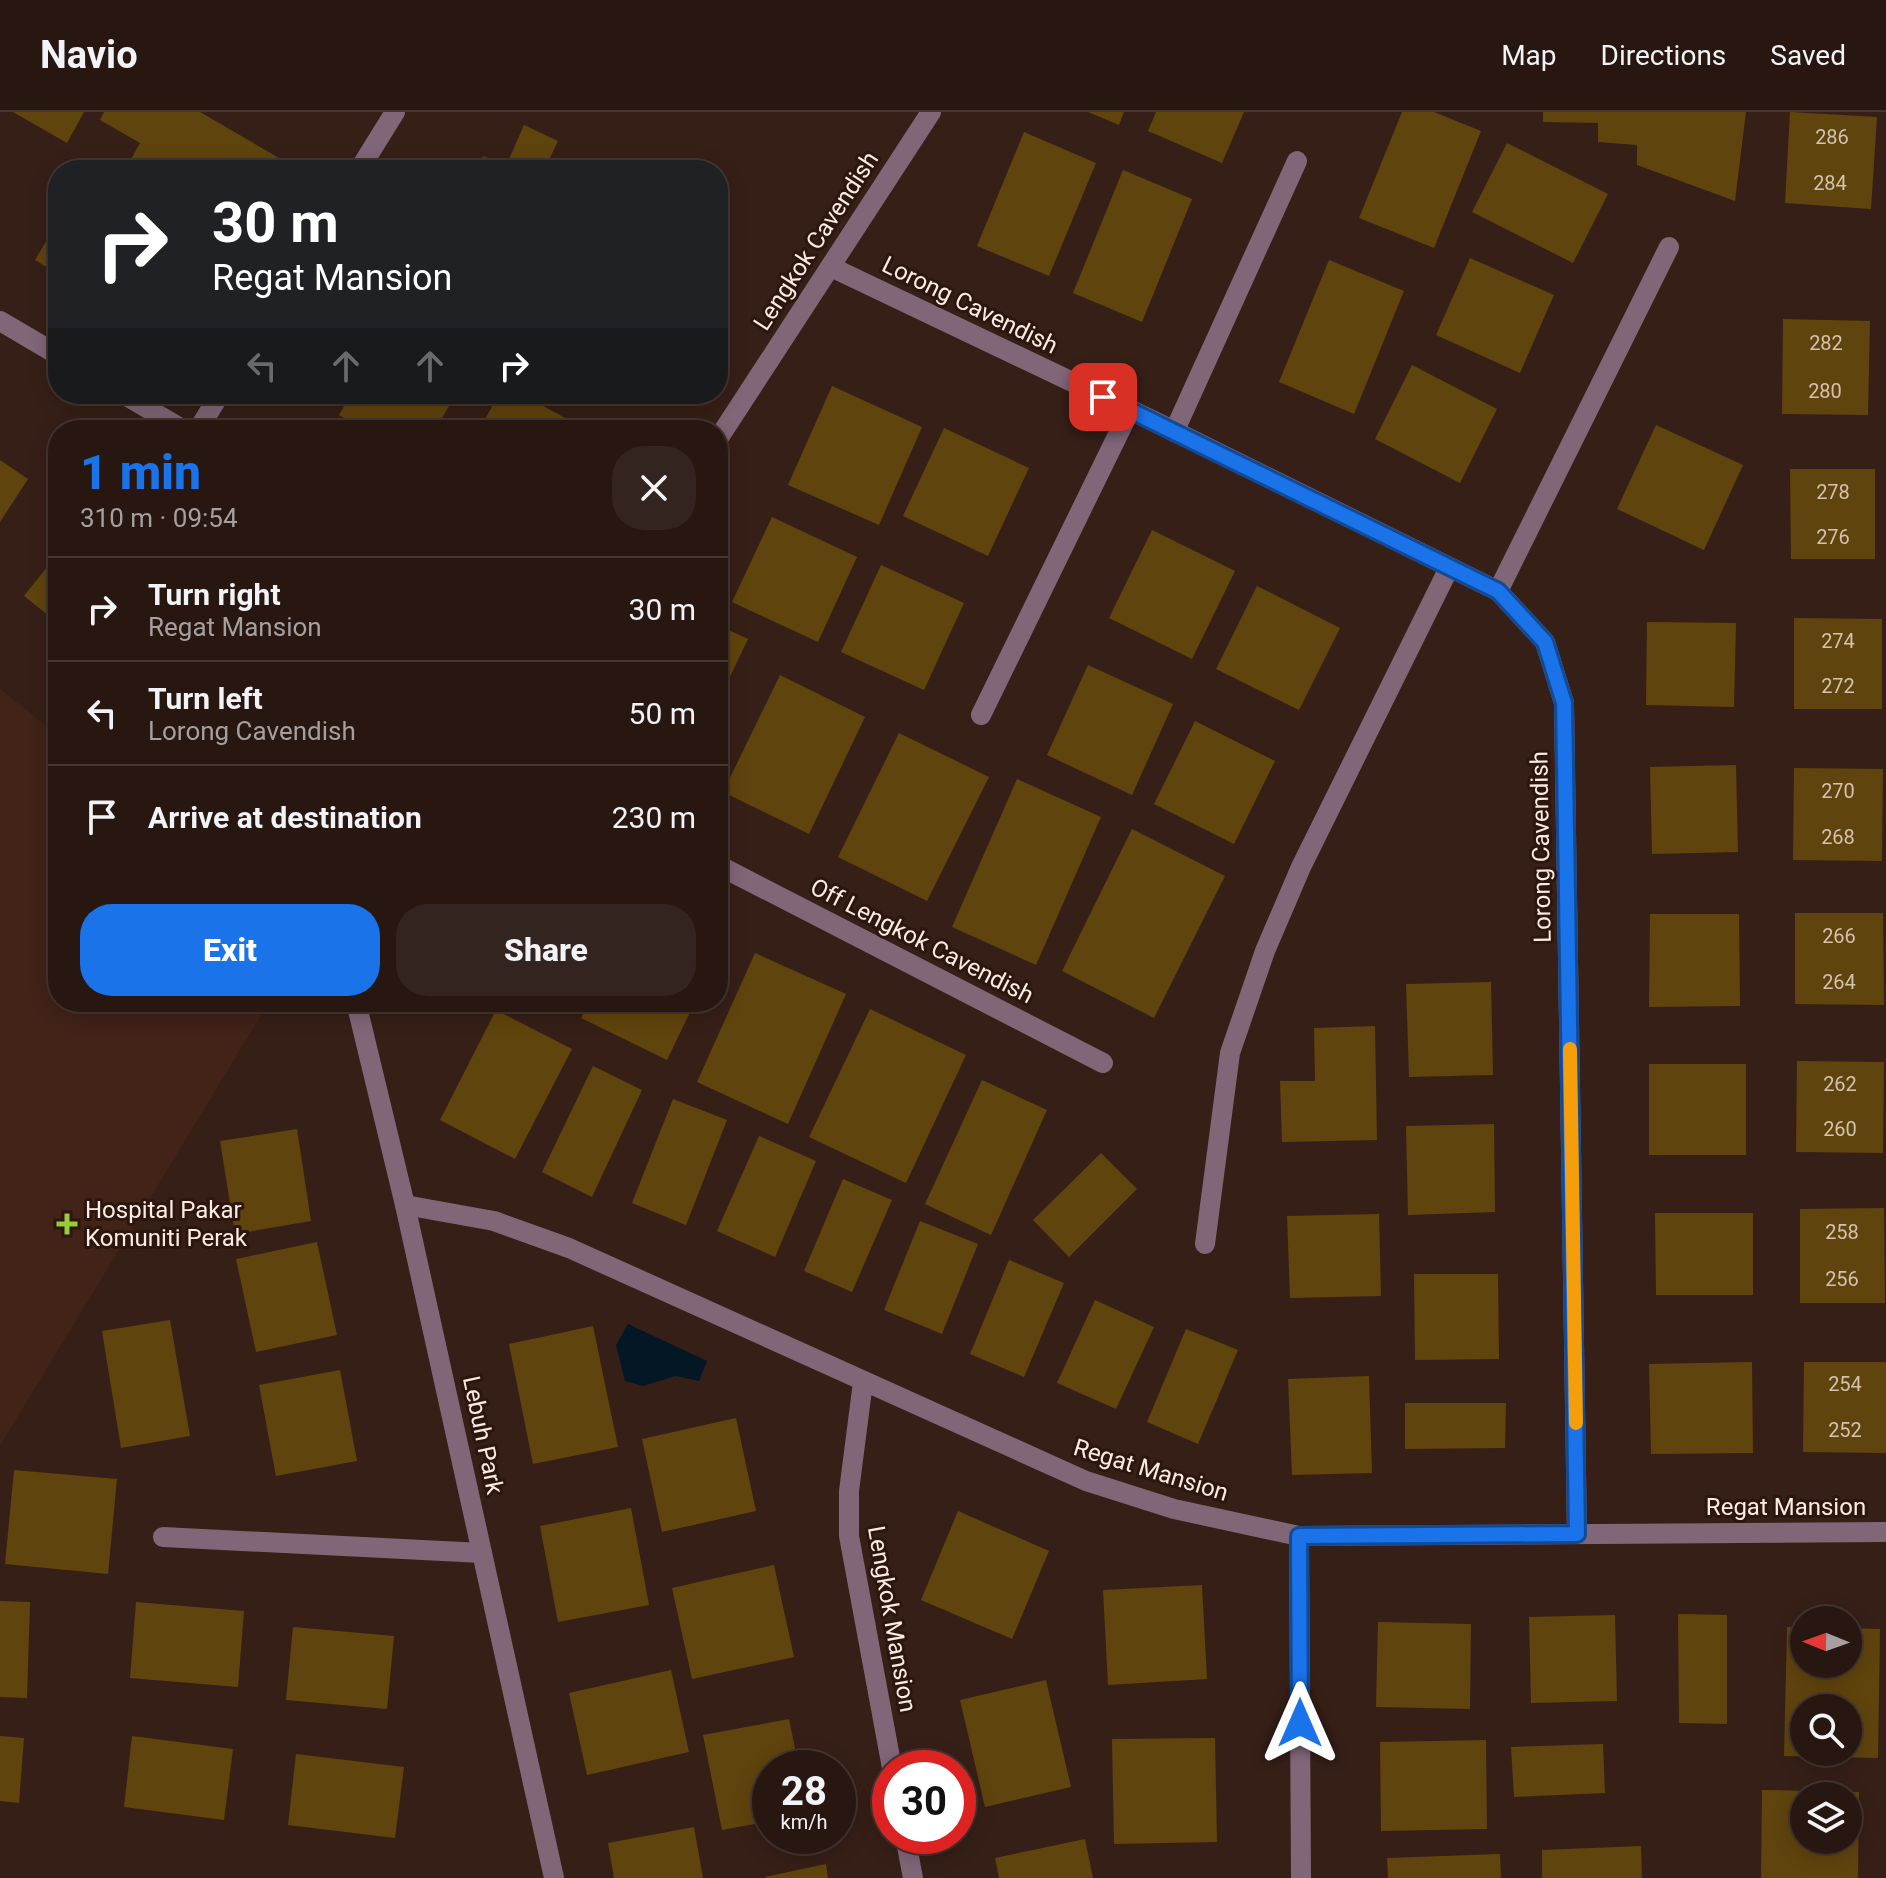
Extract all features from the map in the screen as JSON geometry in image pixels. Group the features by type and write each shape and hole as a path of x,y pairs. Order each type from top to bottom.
{"street":[{"path":"365,160 395,112"},
{"name":"Lengkok Cavendish","path":"728,424 931,112"},
{"path":"1174,432 1297,161"},
{"path":"1498,591 1669,247"},
{"name":"Lorong Cavendish","path":"831,267 1498,591 1545,642 1564,703 1577,1534"},
{"path":"0,321 48,349"},
{"path":"140,404 167,420"},
{"path":"981,715 1130,410"},
{"path":"1205,1244 1230,1053 1265,951 1301,867 1449,568"},
{"name":"Off Lengkok Cavendish","path":"728,870 1103,1063"},
{"name":"Lebuh Park","path":"358,1012 405,1205 554,1878"},
{"name":"Regat Mansion","path":"405,1205 494,1221 569,1248 1086,1481 1174,1509 1299,1536 1886,1532"},
{"name":"Lengkok Mansion","path":"863,1382 849,1491 849,1536 889,1750"},
{"path":"1299,1536 1301,1878"},
{"path":"163,1537 482,1553"},
{"path":"908,1854 913,1878"}],"shaded area":[{"name":"Hospital Pakar Komuniti Perak","path":"0,689 48,727 48,1012 263,1012 0,1446"}],"water":[{"path":"628,1324 707,1361 699,1381 676,1376 643,1386 625,1381 616,1345"}],"building":[{"path":"13,112 84,112 67,143"},
{"path":"104,112 200,112 279,158 131,160 140,143 100,120"},
{"path":"1088,112 1124,112 1119,125"},
{"path":"1156,112 1244,112 1222,163 1148,131"},
{"path":"1402,112 1434,112 1481,131 1434,248 1359,218"},
{"path":"1543,112 1746,112 1735,201 1637,165 1637,145 1598,142 1598,123 1543,122"},
{"path":"1790,112 1877,117 1871,209 1785,203"},
{"path":"524,125 558,141 549,160 509,160"},
{"path":"1024,132 1096,163 1049,276 977,246"},
{"path":"1507,143 1608,194 1573,263 1472,212"},
{"path":"1123,170 1192,199 1142,322 1073,293"},
{"path":"48,238 48,268 35,260"},
{"path":"1470,258 1554,295 1520,373 1436,335"},
{"path":"1329,260 1404,291 1354,414 1279,382"},
{"path":"1783,319 1870,321 1868,415 1782,414"},
{"path":"1412,365 1497,409 1460,483 1375,439"},
{"path":"832,386 922,427 879,525 788,485"},
{"path":"345,404 450,404 441,420 348,420 339,415"},
{"path":"493,404 539,404 569,420 485,420"},
{"path":"1656,425 1743,465 1704,550 1617,509"},
{"path":"944,428 1029,468 988,556 903,516"},
{"path":"0,460 28,479 0,522"},
{"path":"1790,469 1875,469 1875,559 1791,559"},
{"path":"772,517 857,557 818,642 732,602"},
{"path":"1152,530 1235,571 1192,659 1109,618"},
{"path":"881,565 964,603 924,690 841,652"},
{"path":"48,566 48,615 24,596"},
{"path":"1257,586 1340,628 1299,710 1216,669"},
{"path":"1794,618 1882,619 1882,709 1794,709"},
{"path":"1647,622 1736,623 1734,707 1646,705"},
{"path":"728,630 748,639 728,681"},
{"path":"1088,665 1173,704 1132,795 1047,755"},
{"path":"780,675 865,717 809,834 728,794 728,782"},
{"path":"1195,721 1275,761 1234,844 1154,804"},
{"path":"899,733 989,777 927,901 838,857"},
{"path":"1736,765 1738,852 1652,854 1650,767"},
{"path":"1794,768 1883,769 1882,861 1793,860"},
{"path":"1017,779 1101,817 1036,965 952,927"},
{"path":"1132,829 1225,876 1154,1018 1062,971"},
{"path":"1795,913 1883,913 1884,1005 1795,1004"},
{"path":"1650,914 1739,914 1740,1006 1649,1007"},
{"path":"755,953 846,994 788,1124 697,1082"},
{"path":"1491,982 1493,1075 1409,1077 1406,984"},
{"path":"870,1009 966,1055 906,1183 809,1137"},
{"path":"495,1012 572,1049 515,1159 440,1120"},
{"path":"584,1012 690,1012 667,1060 581,1018"},
{"path":"1375,1026 1377,1140 1282,1142 1280,1081 1315,1081 1314,1028"},
{"path":"1797,1061 1884,1062 1883,1153 1796,1152"},
{"path":"1649,1064 1746,1064 1746,1155 1649,1155"},
{"path":"593,1066 642,1090 592,1197 542,1172"},
{"path":"982,1080 1047,1110 991,1235 925,1204"},
{"path":"673,1099 727,1120 686,1225 632,1203"},
{"path":"1494,1124 1495,1212 1408,1215 1406,1126"},
{"path":"297,1129 311,1221 235,1234 220,1141"},
{"path":"759,1136 816,1161 775,1257 717,1231"},
{"path":"1101,1153 1137,1189 1069,1257 1033,1220"},
{"path":"843,1179 892,1200 852,1292 804,1271"},
{"path":"1884,1208 1885,1303 1800,1303 1800,1209"},
{"path":"1655,1213 1753,1213 1753,1295 1656,1295"},
{"path":"1379,1214 1381,1296 1290,1298 1287,1216"},
{"path":"920,1221 978,1244 942,1334 884,1310"},
{"path":"317,1242 337,1335 256,1352 236,1259"},
{"path":"1009,1260 1064,1283 1024,1377 970,1354"},
{"path":"1414,1274 1498,1274 1499,1359 1415,1360"},
{"path":"1095,1300 1154,1327 1116,1409 1057,1383"},
{"path":"170,1320 190,1436 121,1448 102,1331"},
{"path":"593,1326 618,1447 533,1464 509,1344"},
{"path":"1186,1329 1238,1350 1198,1444 1147,1422"},
{"path":"1752,1362 1753,1453 1651,1454 1649,1364"},
{"path":"1804,1362 1886,1362 1886,1453 1803,1452"},
{"path":"340,1370 357,1461 276,1476 259,1385"},
{"path":"1369,1376 1372,1473 1292,1475 1288,1379"},
{"path":"1405,1403 1506,1403 1505,1448 1405,1449"},
{"path":"736,1418 756,1511 662,1532 642,1439"},
{"path":"14,1470 117,1479 108,1574 5,1564"},
{"path":"631,1508 649,1605 558,1622 540,1526"},
{"path":"958,1511 1049,1551 1012,1639 921,1600"},
{"path":"774,1565 794,1657 692,1679 672,1588"},
{"path":"1202,1585 1207,1679 1108,1685 1103,1590"},
{"path":"0,1601 30,1602 27,1698 0,1697"},
{"path":"136,1602 244,1611 238,1687 130,1678"},
{"path":"1678,1614 1727,1615 1727,1724 1679,1723"},
{"path":"1615,1615 1617,1701 1531,1703 1529,1617"},
{"path":"1378,1622 1471,1624 1470,1709 1376,1707"},
{"path":"293,1627 394,1636 387,1709 286,1700"},
{"path":"1787,1627 1790,1627 1790,1678 1862,1678 1862,1628 1880,1629 1878,1758 1862,1758 1862,1694 1790,1694 1790,1756 1784,1756"},
{"path":"671,1670 689,1752 587,1775 569,1693"},
{"path":"1046,1680 1071,1787 985,1807 976,1768 976,1750 972,1750 960,1700"},
{"path":"789,1719 795,1750 752,1750 752,1824 722,1830 703,1735"},
{"path":"0,1736 24,1738 19,1803 0,1801"},
{"path":"132,1736 233,1749 224,1820 124,1807"},
{"path":"1215,1738 1217,1842 1114,1844 1112,1739"},
{"path":"1486,1740 1487,1829 1381,1831 1380,1742"},
{"path":"1603,1744 1605,1793 1514,1797 1511,1747"},
{"path":"296,1754 404,1767 395,1838 288,1825"},
{"path":"1762,1790 1790,1791 1790,1854 1858,1854 1858,1878 1761,1878"},
{"path":"694,1827 703,1878 614,1878 608,1843"},
{"path":"1085,1839 1093,1878 999,1878 995,1858"},
{"path":"1641,1846 1642,1878 1542,1878 1542,1850"},
{"path":"1500,1854 1501,1878 1388,1878 1387,1858"},
{"path":"826,1864 828,1878 765,1878 765,1877"}],"slow traffic":[{"path":"1570,1049 1576,1423"}],"place":[{"name":"Hospital Pakar Komuniti Perak","path":"67,1224"}],"route":[{"path":"1103,397 1498,591 1545,642 1564,703 1577,1534 1299,1536 1300,1723"}]}
